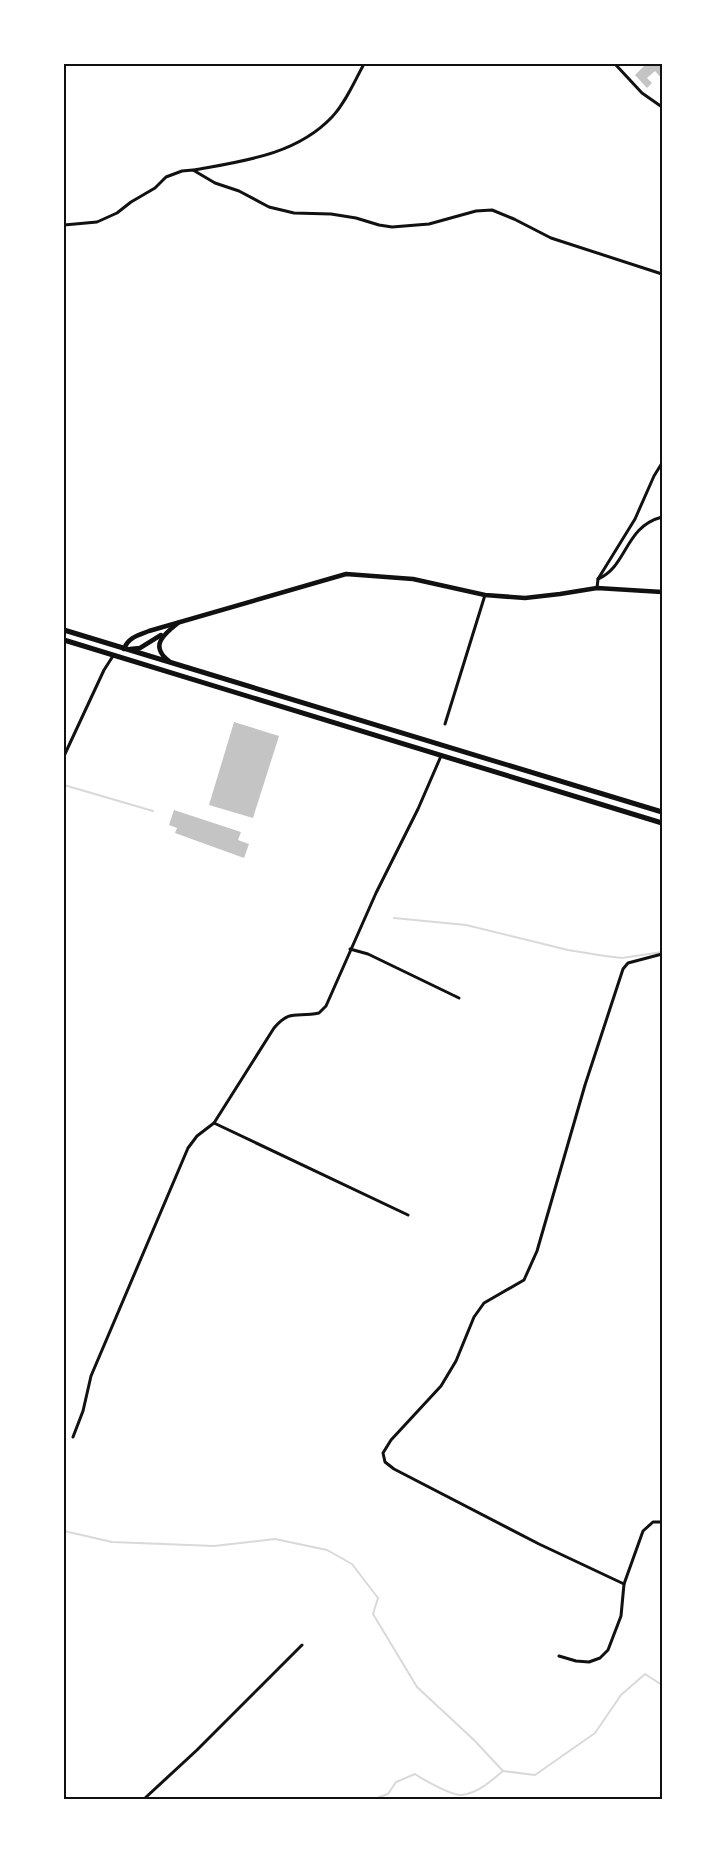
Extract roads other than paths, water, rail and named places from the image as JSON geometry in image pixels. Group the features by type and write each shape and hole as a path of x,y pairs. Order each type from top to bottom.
{"main road":[{"path":"64,630 662,812"},
{"path":"64,640 662,823"}],"street":[{"path":"64,225 97,222 117,213 155,188 166,177 182,171 248,160 294,145 312,136 333,116 364,64"},
{"path":"615,64 642,93 662,107"},
{"path":"193,170 215,183 239,191 269,207 294,213 331,214 356,218 379,226 392,227 429,224 476,211 492,210 551,238 662,274"},
{"path":"597,588 598,579 635,519 654,476 662,463"},
{"path":"598,579 608,575 638,530 645,523 662,517"},
{"path":"124,649 126,643 132,638 179,622 346,574 413,579 485,595 525,598 597,588 662,592"},
{"path":"445,724 485,595"},
{"path":"64,756 104,670 114,655 124,649 140,648 179,622"},
{"path":"164,633 159,646 161,653 173,664"},
{"path":"73,1437 83,1411 91,1376 188,1148 197,1136 214,1123 274,1028 284,1017 295,1014 320,1013 326,1006 350,949 418,809 441,755"},
{"path":"350,949 368,954 459,998"},
{"path":"624,1584 539,1544 394,1469 385,1462 383,1453 391,1440 440,1386 456,1361 474,1317 484,1302 524,1280 537,1252 586,1085 623,969 628,963 662,954"},
{"path":"214,1123 408,1215"},
{"path":"559,1656 576,1661 589,1662 600,1658 608,1650 621,1616 624,1584 643,1531 653,1522 662,1522"},
{"path":"144,1799 197,1750 302,1645"}],"waterway":[{"path":"64,785 153,811"},
{"path":"394,918 466,925 568,950 605,956 622,958 662,952"},
{"path":"64,1531 112,1542 214,1546 275,1539 327,1550 352,1564 378,1598 373,1614 417,1687 474,1740 503,1771 535,1775 595,1733 621,1695 645,1674 662,1685"},
{"path":"374,1799 388,1794 396,1782 415,1774 431,1784 457,1795 462,1795 479,1789 503,1771"}]}
